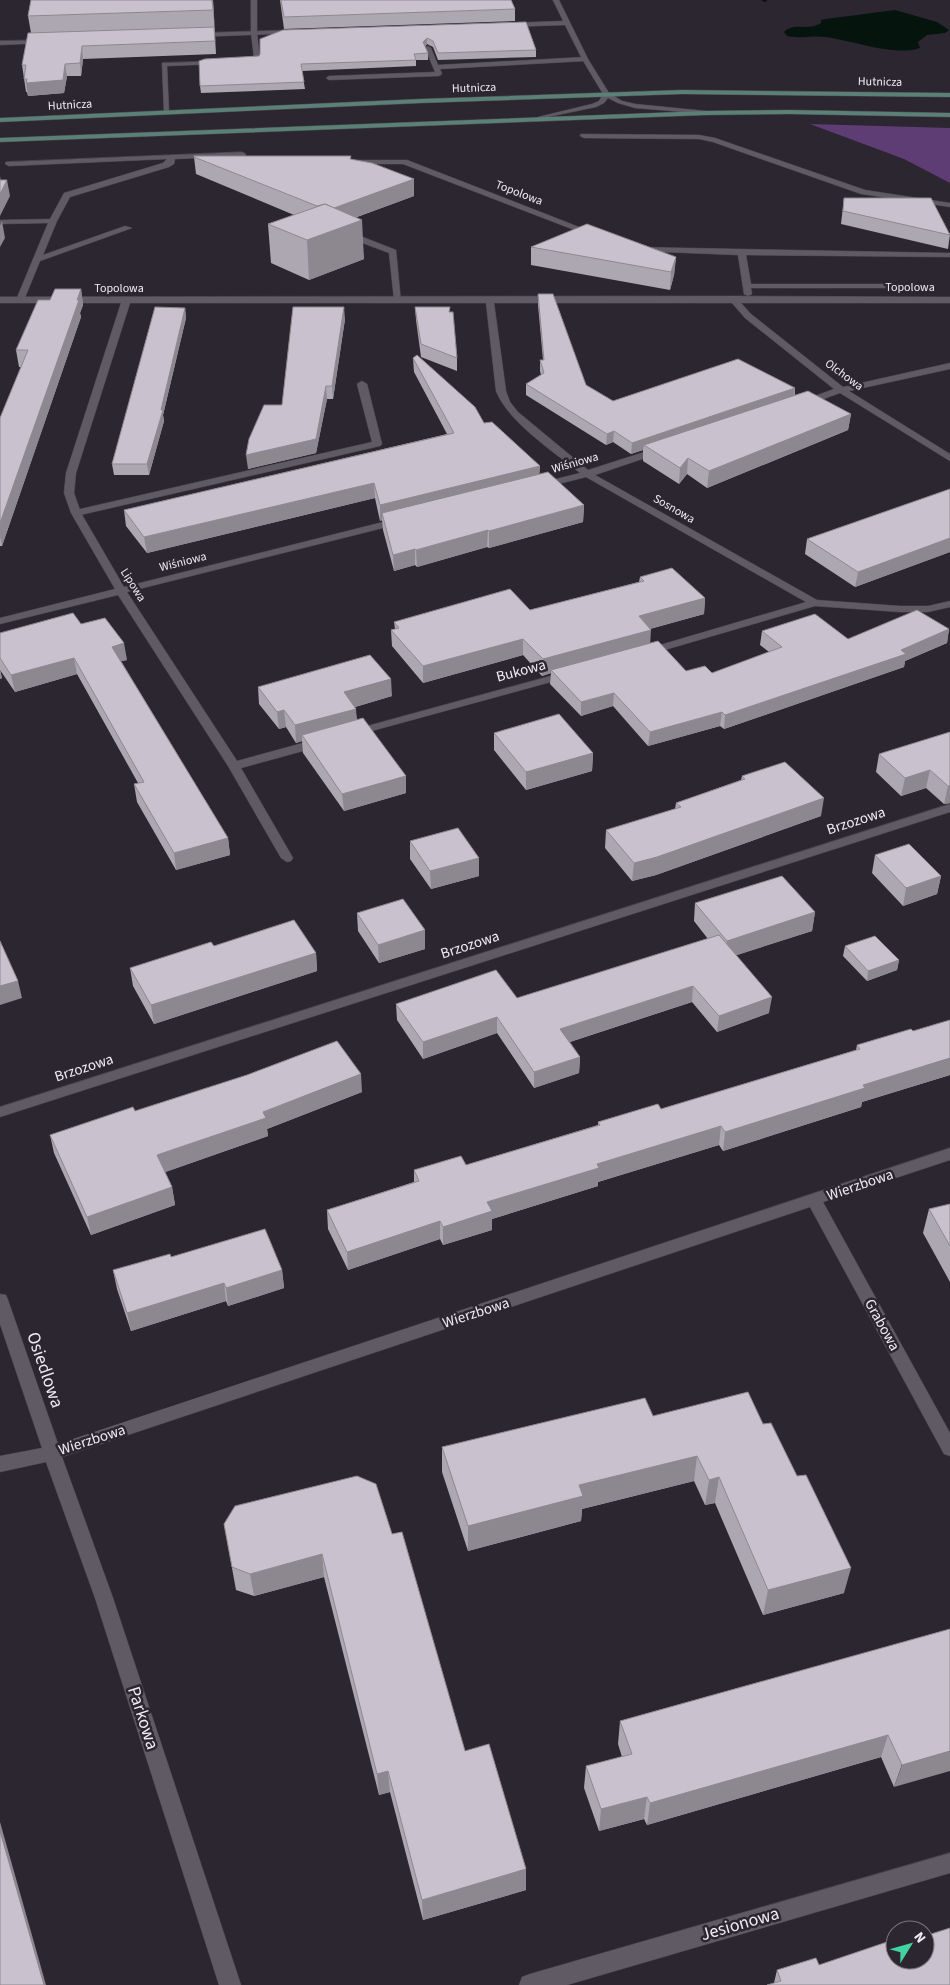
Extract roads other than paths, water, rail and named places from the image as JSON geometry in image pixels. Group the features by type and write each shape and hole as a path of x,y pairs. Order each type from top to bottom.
{"main road":[{"name":"Hutnicza","path":"0,120 606,94 691,92 950,95"},
{"path":"0,140 706,113 790,112 950,115"}],"street":[{"path":"239,61 257,60 254,33 254,0"},
{"path":"556,0 585,59 606,94 620,102 635,106 706,113"},
{"path":"502,25 567,23"},
{"path":"186,36 304,32"},
{"path":"0,42 49,41"},
{"path":"329,78 439,74 428,48"},
{"path":"436,66 585,59"},
{"path":"166,112 164,64 229,61"},
{"path":"540,118 594,106 602,102 606,94"},
{"path":"584,136 699,137 715,140 864,192 950,205"},
{"path":"9,164 242,154"},
{"path":"20,300 53,220 67,195 166,165 171,162 171,157"},
{"name":"Topolowa","path":"346,162 404,162 604,238"},
{"path":"0,222 53,220"},
{"path":"36,260 128,228"},
{"path":"341,232 393,252 398,300"},
{"path":"630,248 742,253 948,255"},
{"path":"742,253 750,300"},
{"path":"747,286 909,286"},
{"name":"Topolowa","path":"0,300 950,300"},
{"name":"Sosnowa","path":"490,300 500,391 506,403 515,414 587,474 815,603 900,609 928,609 950,604"},
{"name":"Olchowa","path":"733,300 748,316 841,390 950,458"},
{"name":"Lipowa","path":"126,301 72,473 69,493 76,513 121,591 234,766 288,858"},
{"path":"794,406 841,390 950,366"},
{"path":"76,513 377,444 362,384"},
{"name":"Wiśniowa","path":"528,488 587,474 672,446"},
{"name":"Wiśniowa","path":"0,621 412,518"},
{"path":"634,655 815,603"},
{"name":"Bukowa","path":"234,766 577,671"},
{"name":"Brzozowa","path":"0,1112 950,808"},
{"name":"Wierzbowa","path":"0,1464 52,1453 814,1201 950,1154"},
{"name":"Grabowa","path":"814,1201 950,1449"},
{"name":"Osiedlowa","path":"0,1300 52,1453"},
{"name":"Parkowa","path":"52,1453 104,1598 230,1985"},
{"name":"Jesionowa","path":"530,1985 950,1863"}]}
